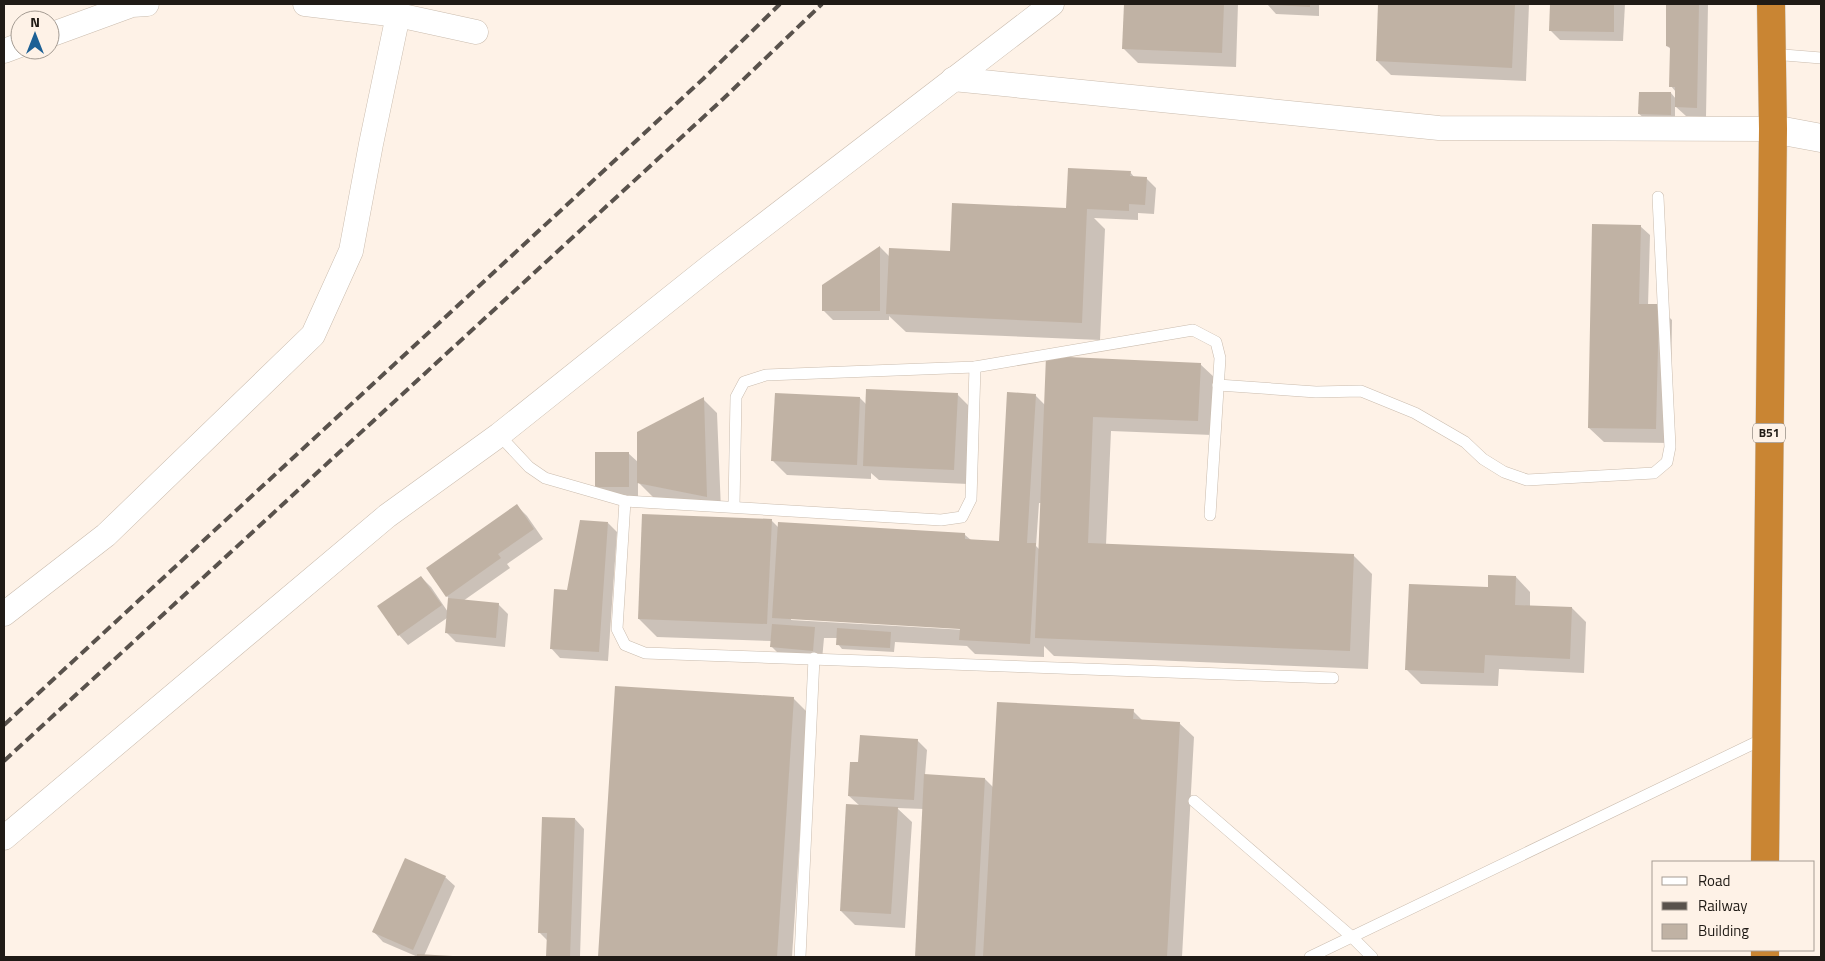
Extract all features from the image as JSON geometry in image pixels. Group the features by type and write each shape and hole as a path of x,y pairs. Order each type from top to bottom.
{"highway":[{"name":"B51","path":"1765,861 1773,129 1770,4"}],"street":[{"path":"60,31 132,5 147,4"},
{"path":"305,4 398,15 476,32"},
{"path":"4,838 387,516 499,435 712,265 1052,4"},
{"path":"4,614 106,535 313,335 351,250 398,15"},
{"path":"953,79 1439,128 1773,129 1821,138"}],"lane":[{"path":"1771,54 1821,58"},
{"path":"1218,385 1316,392 1361,391 1415,413 1465,442 1483,459 1504,472 1526,480 1654,473 1667,462 1670,447 1658,197"},
{"path":"734,506 736,397 744,382 766,375 975,367 1193,330 1216,342 1220,358 1210,515"},
{"path":"499,435 529,467 545,478 625,501 734,506 940,520 962,517 971,499 975,367"},
{"path":"625,501 617,629 625,645 645,652 1333,678"},
{"path":"800,957 814,658"},
{"path":"1310,957 1766,738"},
{"path":"1194,801 1352,937 1372,957"}],"building":[{"path":"1124,4 1224,4 1222,53 1122,49"},
{"path":"1310,4 1310,7 1275,5"},
{"path":"1378,4 1515,4 1512,68 1376,61"},
{"path":"1550,4 1614,4 1614,32 1549,31"},
{"path":"1666,4 1699,4 1697,108 1675,107 1675,87 1669,87 1670,47 1666,46"},
{"path":"1639,92 1671,92 1671,115 1638,114"},
{"path":"1068,168 1131,171 1130,176 1147,177 1145,205 1129,204 1129,211 1087,209 1082,323 886,314 889,248 950,251 952,203 1066,208"},
{"path":"1592,224 1641,225 1639,304 1659,304 1656,429 1588,428"},
{"path":"880,246 880,311 822,311 822,285"},
{"path":"1046,356 1201,363 1198,421 1093,417 1088,543 1354,554 1350,651 1035,638"},
{"path":"866,389 958,393 954,470 863,466"},
{"path":"1007,392 1036,394 1027,543 1036,543 1030,644 959,640 960,629 772,618 778,522 965,533 965,539 999,541"},
{"path":"775,393 860,397 857,465 771,461"},
{"path":"704,397 707,497 637,483 637,432"},
{"path":"595,452 629,452 629,487 595,487"},
{"path":"517,504 534,529 498,554 501,558 446,597 426,568"},
{"path":"642,514 772,519 767,624 638,619"},
{"path":"580,520 608,522 599,652 550,649 554,589 567,590"},
{"path":"1488,575 1516,576 1515,605 1572,607 1570,659 1485,655 1484,673 1405,670 1409,584 1488,587"},
{"path":"421,576 442,605 398,636 377,606"},
{"path":"448,598 499,603 496,638 445,633"},
{"path":"772,624 815,627 813,651 770,647"},
{"path":"837,628 891,632 890,648 836,645"},
{"path":"615,686 794,697 777,957 598,957"},
{"path":"997,702 1134,709 1133,719 1180,722 1167,957 983,957"},
{"path":"860,735 918,739 914,800 848,796 850,762 858,762"},
{"path":"924,774 985,778 975,957 915,957"},
{"path":"846,804 898,807 891,914 840,911"},
{"path":"542,817 575,818 570,957 546,957 547,933 538,933"},
{"path":"405,858 446,876 413,950 372,932"},
{"path":"417,954 453,956 453,957 417,957"}],"railway":[{"path":"4,725 703,79 780,4"},
{"path":"4,761 723,99 822,4"}]}
